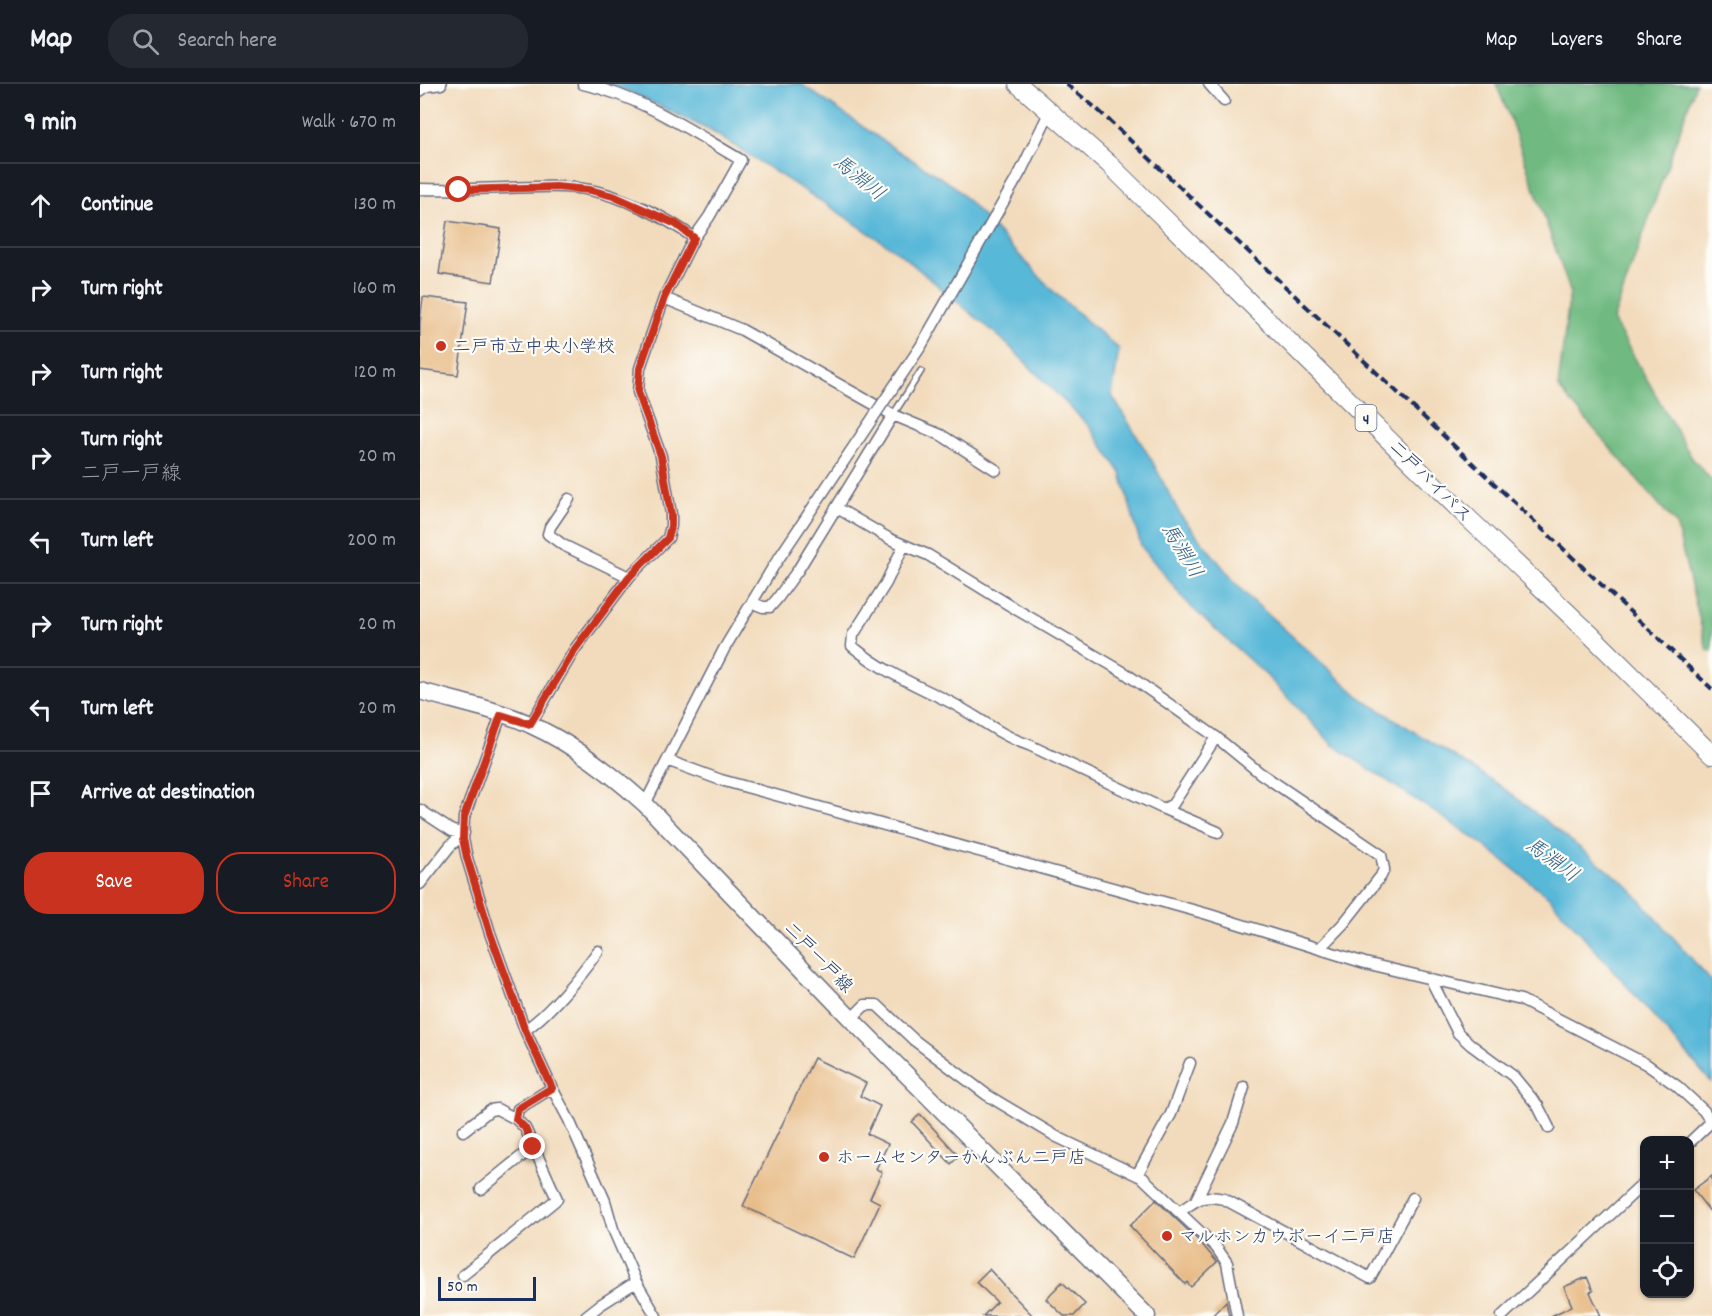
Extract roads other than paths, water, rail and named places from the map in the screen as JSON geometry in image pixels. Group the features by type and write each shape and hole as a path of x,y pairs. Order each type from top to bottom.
{"highway":[{"name":"二戸バイパス","path":"1018,84 1109,164 1461,512 1590,634 1712,755"}],"main road":[{"name":"二戸一戸線","path":"420,691 530,724 578,751 625,786 645,804 851,1019 1147,1316"}],"street":[{"path":"420,91 427,86 441,84"},
{"path":"530,724 575,649 629,577 668,538 671,514 661,456 638,392 640,368 664,298 694,238 709,217 741,160 645,107 626,98 583,84"},
{"path":"1209,84 1224,100"},
{"path":"645,804 669,761 724,649 773,567 921,346 1022,171 1049,113"},
{"path":"420,189 556,187 590,190 613,196 676,224 694,238"},
{"path":"664,298 742,330 893,415 941,435 996,470"},
{"path":"753,603 763,608 770,607 777,599 798,570 893,415"},
{"path":"569,499 550,527 548,534 564,545 629,577"},
{"path":"837,508 904,545 928,555 1125,673 1215,737 1260,773 1382,855 1384,869 1381,876 1319,949"},
{"path":"904,545 886,583 854,635 852,646 881,668 907,683 950,702 1011,740 1029,746 1218,832"},
{"path":"501,715 464,817 463,839 470,869 525,1030 605,1201 613,1229 636,1282 656,1316"},
{"path":"1164,809 1173,804 1215,737"},
{"path":"669,761 721,780 1196,911 1365,963 1521,1000 1646,1064 1677,1086 1704,1111 1711,1122 1694,1137"},
{"path":"420,810 452,831 464,833"},
{"path":"420,884 450,846 464,833"},
{"path":"525,1030 536,1022 598,951"},
{"path":"1430,978 1458,1033 1471,1046 1514,1076 1538,1106 1549,1128"},
{"path":"851,1019 866,1005 877,1005 914,1040 987,1095 1057,1137 1143,1178 1216,1247 1227,1263 1237,1316"},
{"path":"1137,1175 1171,1114 1190,1063"},
{"path":"1196,1200 1233,1123 1244,1087"},
{"path":"516,1119 518,1109 552,1088"},
{"path":"463,1131 490,1110 497,1109 516,1119 525,1128 557,1198 464,1275"},
{"path":"481,1189 533,1147"},
{"path":"1502,1316 1640,1187"},
{"path":"1179,1212 1196,1200 1209,1196 1224,1199 1370,1278 1413,1198"},
{"path":"586,1316 636,1282"}],"lane":[{"path":"893,415 921,371"}],"water":[{"name":"馬淵川","path":"606,84 801,84 898,151 954,186 1055,293 1119,349 1112,396 1151,459 1181,516 1243,592 1362,699 1501,786 1627,885 1712,982 1712,1083 1549,897 1477,840 1333,745 1266,675 1189,605 1141,546 1121,473 1089,426 1003,340 899,253 832,208 711,131 633,93"}],"railway":[{"path":"1066,84 1097,109 1712,689"}],"place":[{"name":"二戸市立中央小学校","path":"441,346"},
{"name":"ホームセンターかんぶん二戸店","path":"824,1157"},
{"name":"マルホンカウボーイ二戸店","path":"1167,1236"}]}
